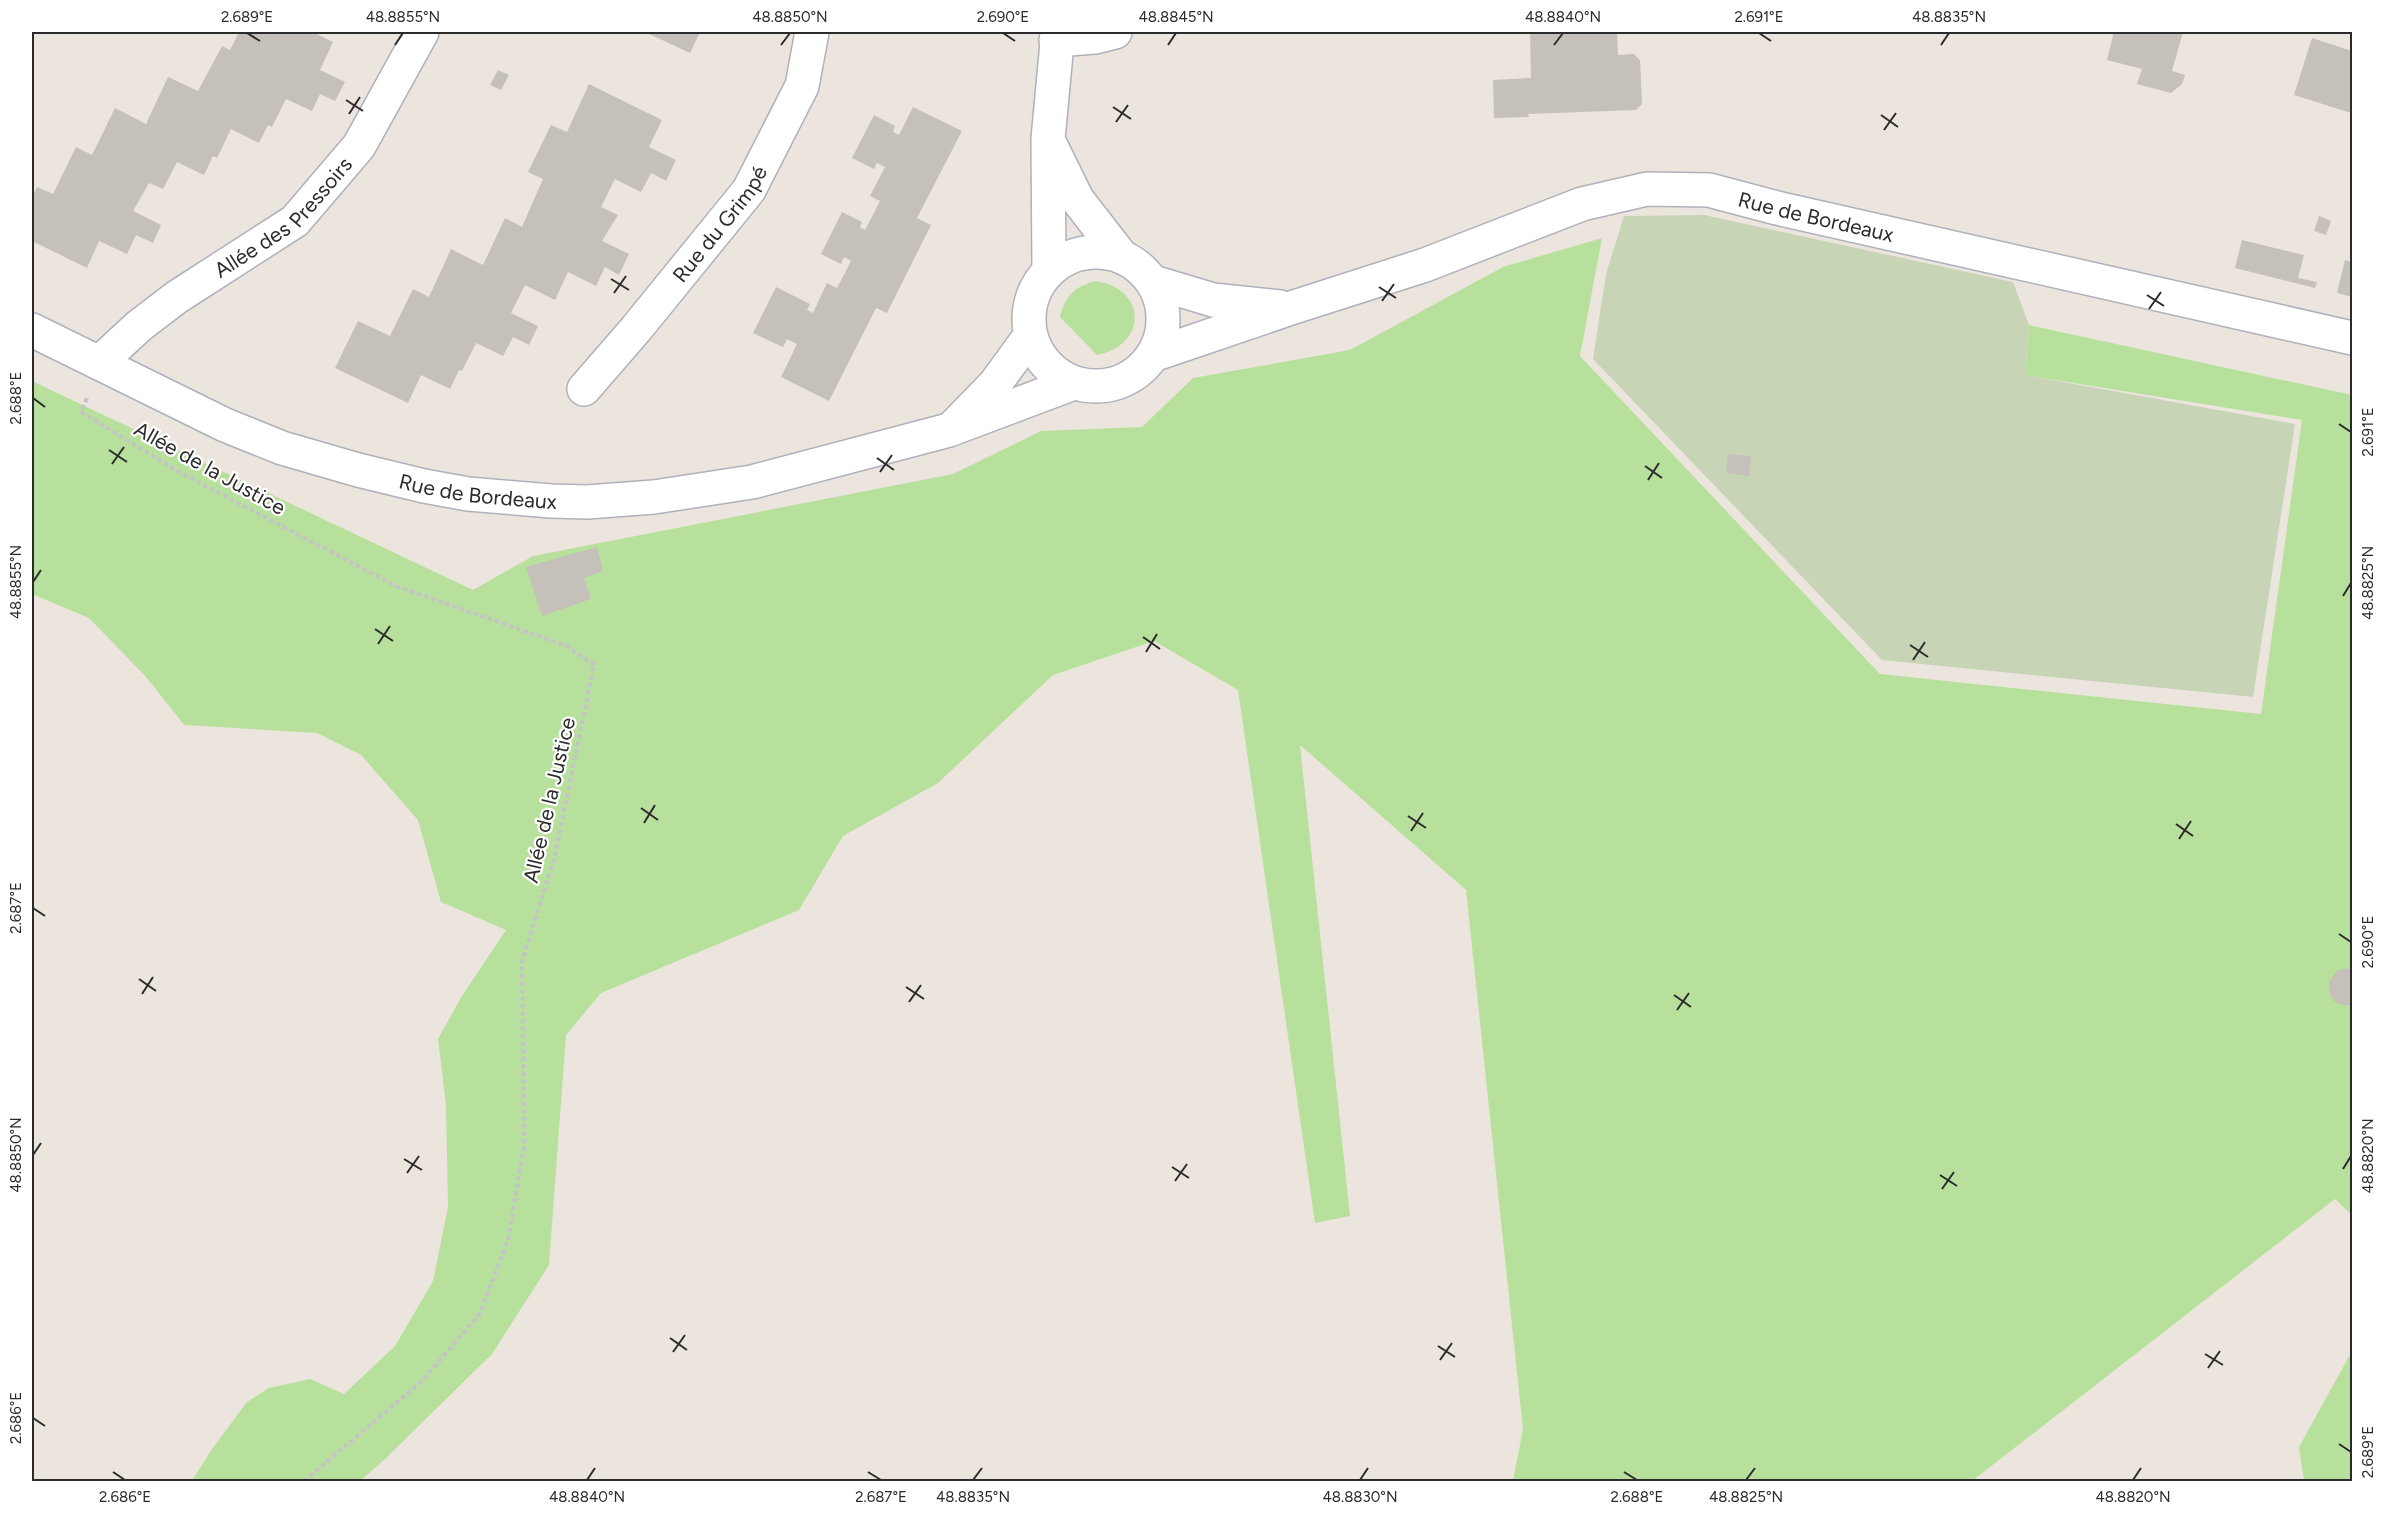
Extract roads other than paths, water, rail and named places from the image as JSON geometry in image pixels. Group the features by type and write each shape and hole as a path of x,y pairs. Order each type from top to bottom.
{"main road":[{"name":"Allée des Pressoirs","path":"99,363 139,326 177,297 295,221 359,146 422,32"},
{"name":"Rue du Grimpé","path":"584,389 749,190 802,86 812,32"},
{"path":"1049,270 1048,139 1057,36 1095,37 1115,32"},
{"path":"1048,139 1077,199 1122,257"},
{"name":"Rue de Bordeaux","path":"1153,355 1425,265 1582,204 1647,189 1709,190 2352,338"},
{"path":"1103,251 1122,257 1139,267 1153,282 1161,300 1164,319 1161,338 1153,355 1127,380 1092,387 1074,383 1054,373 1039,357 1030,336 1028,318 1030,301 1038,284 1049,270 1065,259 1083,252 1103,251"},
{"name":"Rue de Bordeaux","path":"1153,282 1213,300 1291,308"},
{"name":"Rue de Bordeaux","path":"32,330 225,425 282,448 424,486 468,494 551,501 587,502 654,497 752,482 949,430 1074,383"},
{"path":"949,430 995,384 1030,336"}]}
